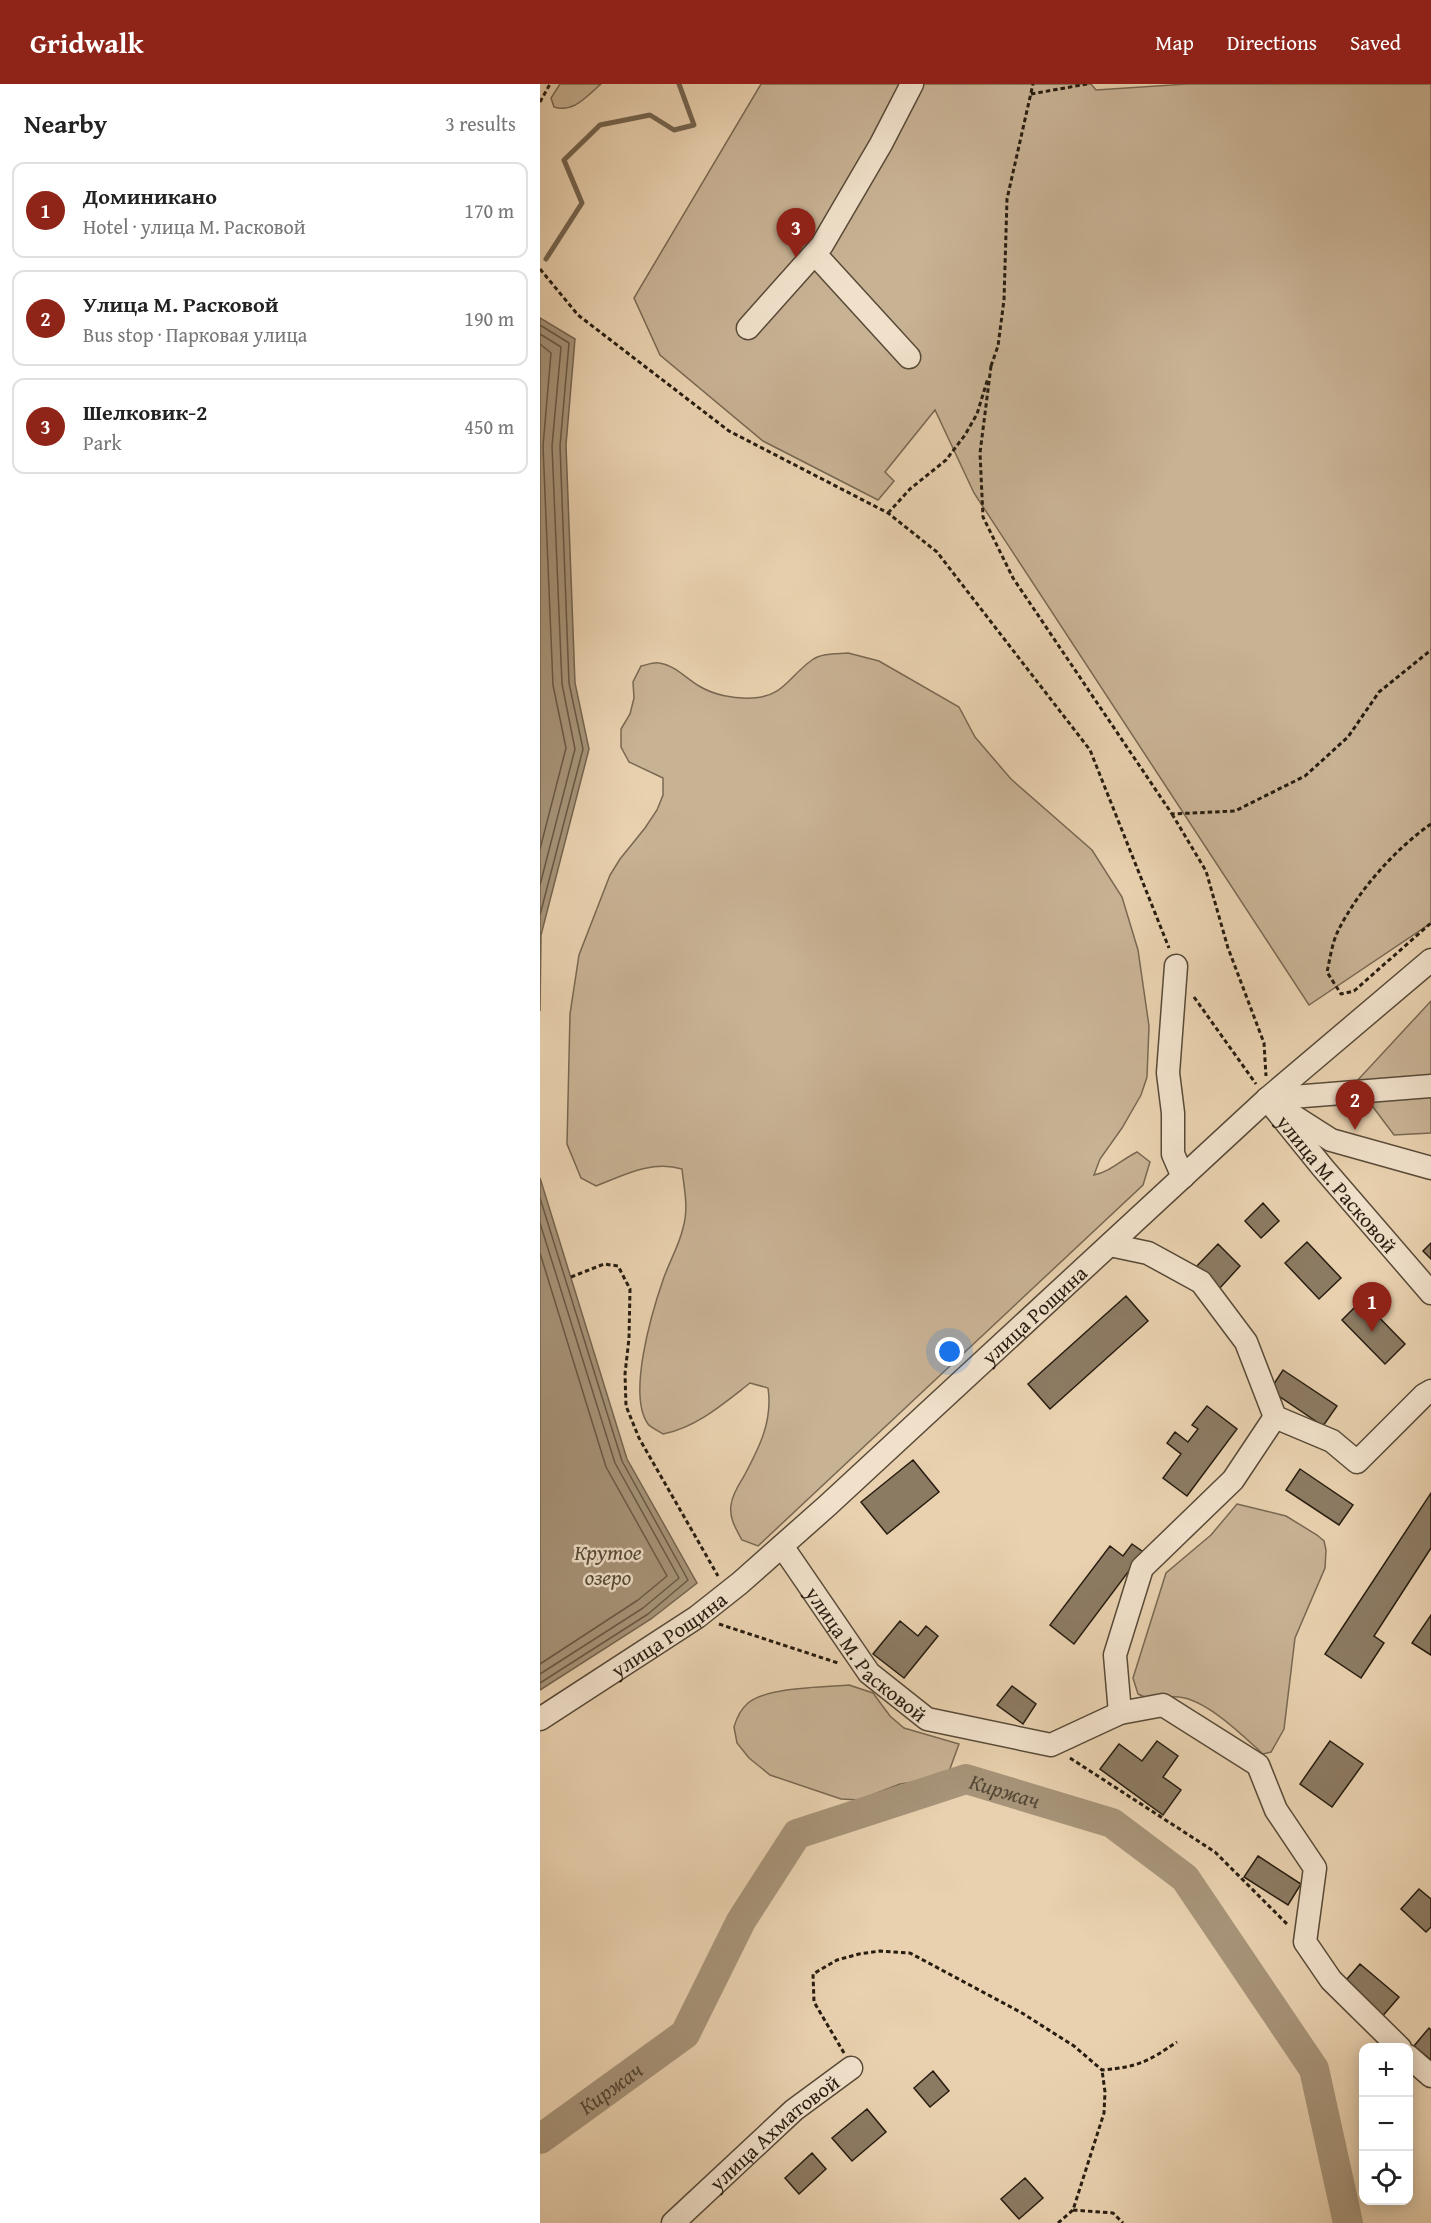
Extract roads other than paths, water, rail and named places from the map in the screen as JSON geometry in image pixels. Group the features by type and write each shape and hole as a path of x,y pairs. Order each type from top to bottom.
{"street":[{"path":"748,328 822,245 881,144 912,84"},
{"path":"815,254 909,357"},
{"name":"улица Рощина","path":"540,1719 697,1617 728,1593 782,1546 1267,1099 1431,960"},
{"path":"1176,966 1168,1073 1173,1113 1173,1154 1184,1177"},
{"path":"1267,1099 1431,1086"},
{"path":"1267,1099 1331,1140 1431,1168"},
{"name":"улица М. Расковой","path":"1267,1099 1431,1293"},
{"path":"1323,1168 1321,1152 1331,1140"},
{"path":"1110,1245 1148,1252 1201,1282 1246,1342 1275,1417 1332,1441 1357,1462 1424,1395 1431,1391"},
{"path":"1275,1417 1233,1480 1142,1568 1115,1655 1120,1713 1163,1705 1258,1765 1276,1810 1315,1868 1305,1942 1331,1980 1395,2043"},
{"name":"улица М. Расковой","path":"782,1546 869,1673 927,1719 1051,1745 1120,1713"},
{"path":"1413,2060 1431,2076"},
{"name":"улица Ахматовой","path":"673,2223 794,2110 851,2068"}],"water":[{"path":"540,318 575,339 566,445 575,683 589,749 541,935 540,1011"},
{"name":"Крутое озеро","path":"540,1178 627,1459 697,1583 651,1619 540,1690"}],"waterway":[{"path":"546,259 582,203 564,160 600,125 650,115 674,130 694,125 679,84"},
{"name":"Киржач","path":"540,2139 685,2034 741,1921 797,1834 966,1779 1112,1823 1185,1878 1314,2069 1348,2223"}],"place":[{"name":"Шелковик-2","path":"796,258"},
{"name":"Улица М. Расковой","path":"1355,1130"},
{"name":"Доминикано","path":"1372,1332"}]}
